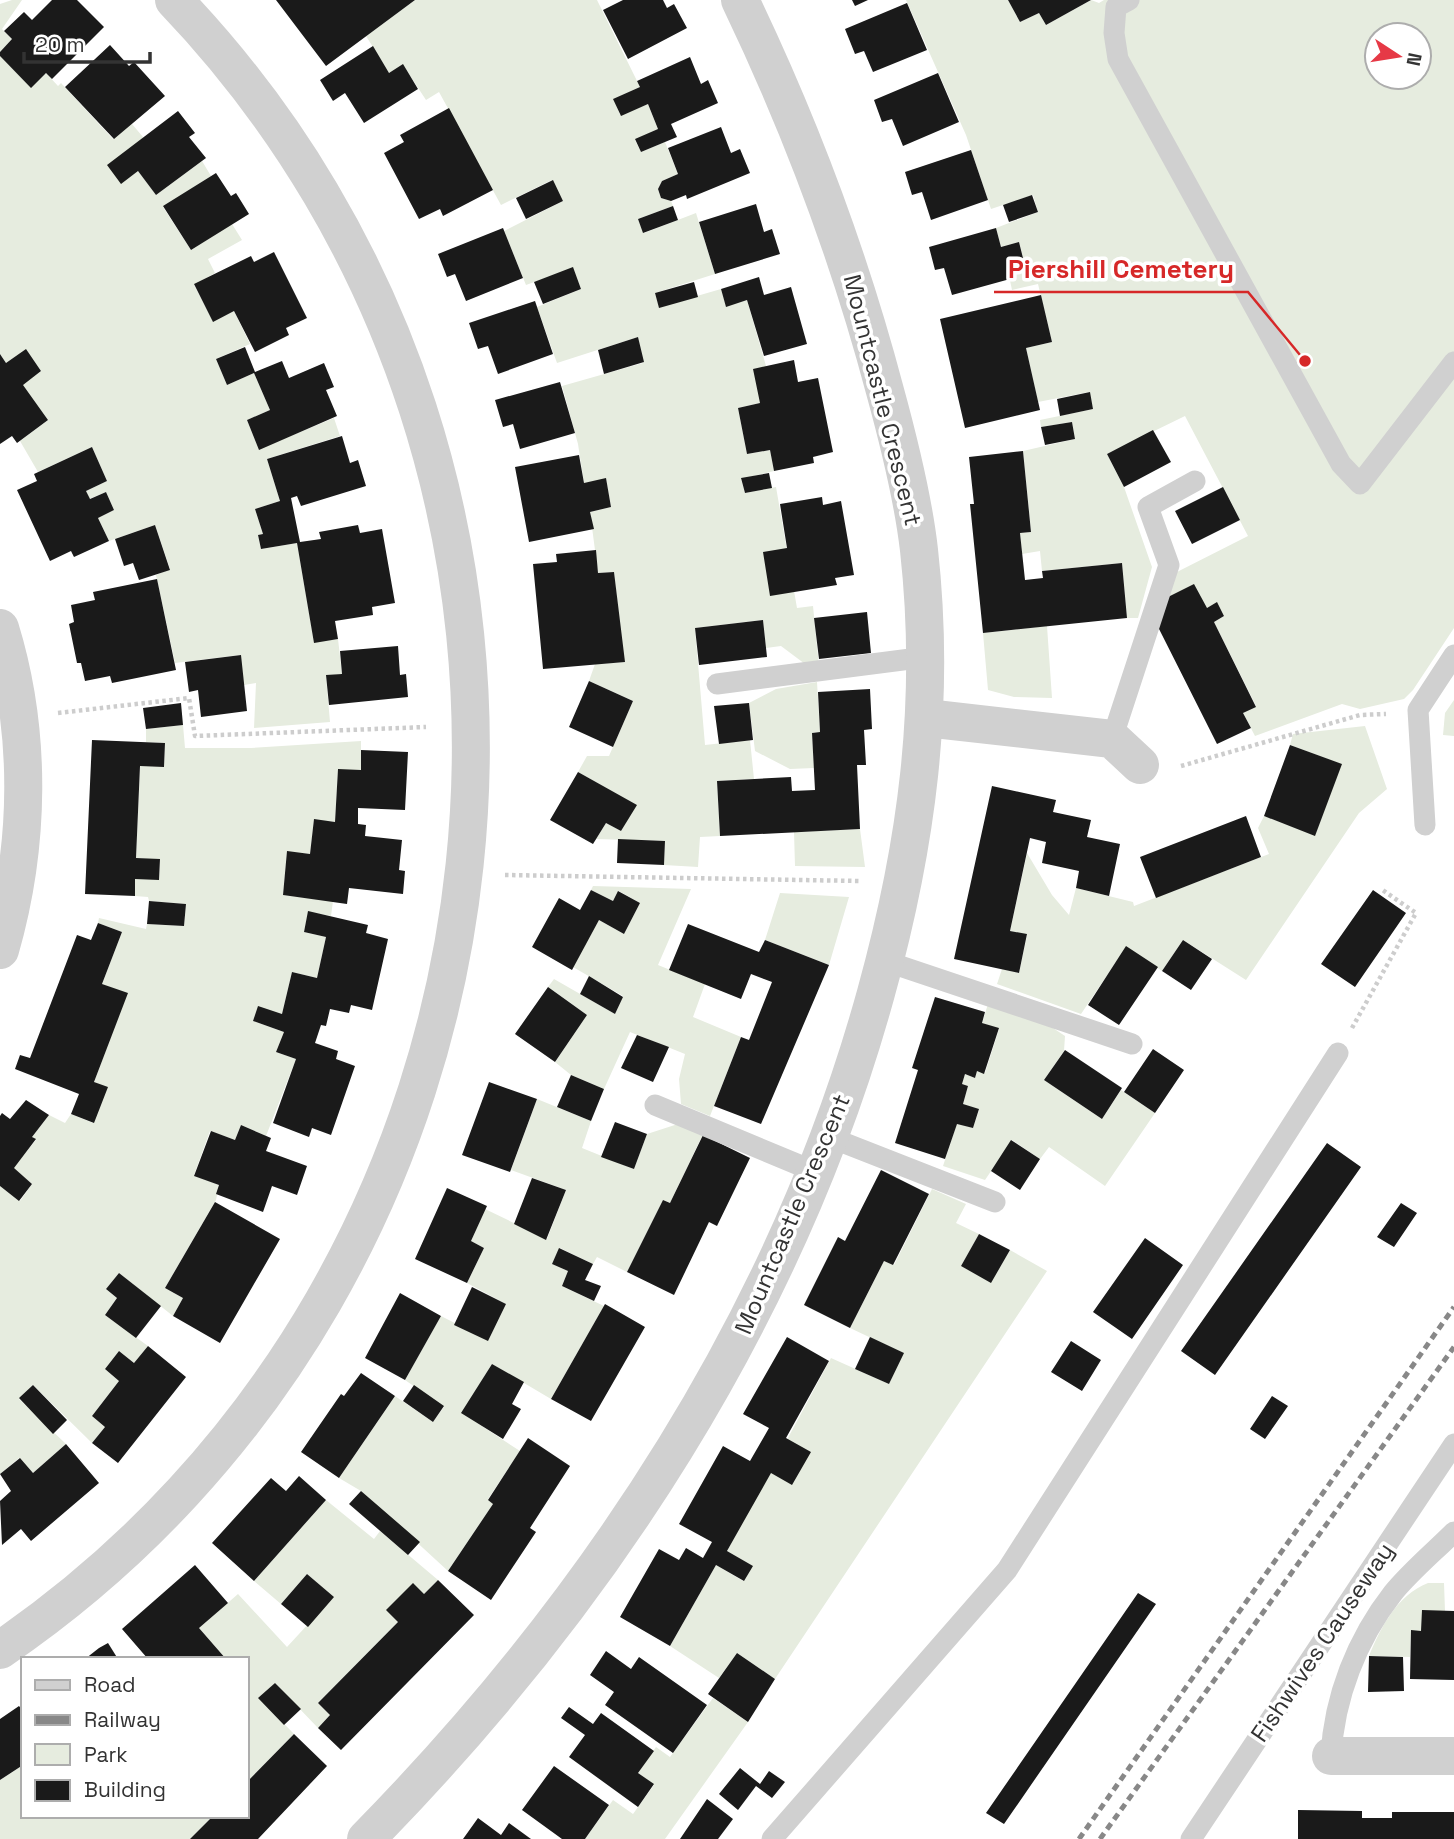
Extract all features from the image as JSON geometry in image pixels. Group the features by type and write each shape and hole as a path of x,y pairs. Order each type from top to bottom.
{"street":[{"path":"0,1650 90,1581 167,1509 262,1396 318,1311 370,1215 414,1105 447,987 466,874 472,779 472,726 466,622 450,531 426,433 394,341 352,251 298,157 239,76 174,0"},
{"name":"Mountcastle Crescent","path":"366,1839 493,1703 539,1645 642,1500 734,1348 771,1275 823,1154 866,1029 903,882 919,789 926,718 926,657 919,547 895,430 863,310 834,218 795,120 740,0"},
{"path":"0,628 19,717 23,765 21,847 0,950"},
{"path":"926,718 1112,739 1140,765"},
{"path":"1331,1756 1454,1756"}],"lane":[{"path":"1129,0 1116,6 1114,33 1118,59 1341,464 1360,484 1454,362"},
{"path":"1112,739 1169,565 1148,507 1195,481"},
{"path":"1425,825 1418,710 1454,655"},
{"path":"717,684 926,657"},
{"path":"885,961 1132,1044"},
{"path":"772,1839 1007,1570 1338,1053"},
{"path":"655,1105 995,1202"},
{"name":"Fishwives Causeway","path":"1191,1839 1454,1444"},
{"path":"1331,1756 1338,1705 1373,1623 1395,1591 1454,1532"}],"path":[{"path":"19,717 189,698 195,736 472,726"},
{"path":"1140,765 1154,771 1173,768 1360,715 1418,710"},
{"path":"466,874 903,882"},
{"path":"1338,1053 1416,913 1381,889"}],"green space":[{"path":"22,0 2,29 12,39 0,52 0,4"},
{"path":"415,0 597,0 640,87 614,99 620,115 648,104 658,129 635,140 641,152 665,142 678,174 662,181 658,189 661,198 671,201 673,206 638,219 644,233 696,213 715,274 655,293 659,307 721,289 726,306 747,300 766,366 760,403 738,408 747,454 770,450 774,471 741,479 745,493 776,487 797,608 813,606 819,666 809,667 781,646 766,648 763,620 695,628 705,745 750,740 754,779 717,781 720,836 700,837 698,867 664,865 665,841 596,839 606,823 621,831 636,805 578,772 587,756 609,756 633,701 589,681 595,664 624,662 614,572 598,573 590,512 611,507 606,479 584,483 578,444 562,386 643,363 638,337 557,363 537,307 581,289 573,268 526,285 504,231 563,201 552,180 501,205 439,92 426,100 403,65 389,73 366,36"},
{"path":"906,0 1008,0 1020,22 1039,13 1046,25 1091,0 1099,3 1104,0 1454,0 1454,628 1413,690 1404,699 1360,709 1342,704 1255,736 1243,713 1256,706 1214,622 1224,616 1217,603 1207,608 1160,601 1173,574 1248,536 1185,416 1107,454 1124,487 1152,567 1138,618 1127,618 1122,563 1042,571 1040,551 1022,554 1020,533 1031,532 1023,451 1075,439 1072,422 1041,427 1040,420 1093,409 1089,392 1038,402 1026,348 1052,342 1038,284 1012,290 1008,271 1025,266 1019,242 1001,247 996,228 1038,212 1033,195 991,209 966,135"},
{"path":"0,56 31,87 46,73 58,86 61,83 113,139 132,124 143,137 121,183 138,171 156,195 202,161 211,176 163,207 191,250 232,224 242,240 208,259 215,273 194,285 213,321 234,311 250,344 216,359 227,385 254,373 270,410 247,420 259,449 334,418 340,436 267,459 280,501 255,509 263,534 258,535 261,549 297,543 314,642 338,639 342,674 326,676 330,722 254,728 256,683 244,685 240,655 175,663 156,575 170,569 155,525 109,541 98,518 114,510 106,492 89,499 86,491 107,481 92,447 38,472 20,441 48,420 22,385 41,371 26,350 6,363 0,354"},
{"path":"1047,626 1052,698 1014,697 988,690 983,633"},
{"path":"817,682 820,732 812,733 814,768 790,769 755,751 749,703 776,689"},
{"path":"1454,700 1454,736 1443,735 1445,713"},
{"path":"183,725 185,748 251,748 361,741 361,770 338,770 335,822 314,820 310,854 287,852 283,895 333,901 331,916 308,912 304,932 326,937 317,978 292,972 282,1014 258,1007 253,1021 284,1032 276,1052 296,1059 266,1136 241,1125 235,1140 210,1131 194,1175 219,1185 216,1200 165,1288 183,1298 173,1316 119,1273 106,1289 117,1298 105,1315 148,1346 134,1363 119,1351 105,1369 119,1381 92,1416 105,1427 92,1443 33,1385 19,1399 66,1444 33,1473 19,1458 0,1474 0,1186 20,1201 32,1184 13,1168 36,1140 32,1137 49,1115 65,1123 71,1114 93,1123 107,1088 94,1082 127,994 102,984 122,932 98,923 99,918 146,929 147,924 184,926 186,904 149,901 148,897 135,896 135,879 159,879 160,860 136,858 140,766 164,766 165,743 146,742 146,729"},
{"path":"1365,726 1387,789 1359,813 1246,980 1183,940 1162,971 1126,947 1081,1014 997,984 1002,969 1019,973 1027,935 1010,931 1027,853 1052,895 1069,915 1076,888 1133,902 1134,906 1269,854 1258,828 1264,816 1315,835 1341,764 1290,745 1293,734"},
{"path":"860,829 865,867 795,866 794,832"},
{"path":"593,886 691,889 658,965 705,984 693,1017 741,1037 710,1116 681,1104 679,1079 685,1054 630,1032 604,1089 571,1075 555,1062 587,1015 548,987 554,979 615,1014 623,996 573,967 599,920 624,934 640,903 619,891 613,901 591,890"},
{"path":"780,893 849,897 829,965 765,940"},
{"path":"988,1004 1050,1026 1065,1036 1064,1051 1044,1080 1102,1119 1121,1090 1155,1113 1105,1186 1049,1147 1040,1159 1012,1140 985,1180 943,1166 957,1123 973,1128 979,1110 963,1104 968,1086 962,1084 965,1074 975,1078 977,1071 985,1073 999,1029 982,1023"},
{"path":"537,1099 591,1121 582,1148 634,1169 647,1134 681,1123 704,1132 670,1203 663,1200 627,1272 597,1257 593,1264 560,1248 552,1264 568,1271 562,1286 604,1306 551,1399 492,1364 462,1413 520,1451 488,1499 493,1504 448,1571 361,1491 339,1478 395,1396 433,1422 444,1407 405,1380 441,1316 488,1340 506,1304 467,1283 484,1248 471,1241 485,1209 547,1239 566,1190 511,1170"},
{"path":"932,1189 966,1204 956,1223 979,1234 961,1266 991,1282 1010,1250 1047,1271 775,1679 737,1653 719,1678 670,1646 716,1565 743,1581 752,1566 727,1551 831,1358 889,1384 903,1353 850,1328 884,1261 894,1265"},
{"path":"326,1500 374,1539 380,1531 438,1580 424,1594 387,1610 398,1622 318,1703 330,1715 318,1728 275,1683 259,1698 294,1734 248,1781 248,1657 224,1657 199,1628 238,1594 287,1647 333,1597 307,1574 281,1604 254,1581"},
{"path":"1428,1583 1444,1583 1445,1611 1421,1631 1411,1631 1410,1657 1369,1656 1391,1613 1407,1595"},
{"path":"713,1698 748,1722 665,1839 585,1839 613,1800 633,1814 654,1785 638,1773 656,1747 670,1757"},
{"path":"21,1766 21,1818 210,1819 190,1839 0,1839 0,1780"}],"building":[{"path":"52,0 77,0 104,27 52,79 46,73 31,88 0,56 0,52 12,39 4,31 24,12 32,20"},
{"path":"276,0 415,0 326,66"},
{"path":"623,0 663,0 667,8 674,4 687,28 628,59 603,10"},
{"path":"852,0 868,0 855,6"},
{"path":"1008,0 1091,0 1046,25 1039,13 1020,22"},
{"path":"907,3 927,50 873,72 864,51 855,54 845,29"},
{"path":"110,45 129,66 134,62 165,96 114,139 65,87"},
{"path":"373,46 389,73 403,64 418,89 364,123 345,93 333,101 320,80"},
{"path":"690,57 701,84 708,80 718,103 671,124 677,137 641,152 635,139 658,129 648,104 621,116 613,99 640,87 637,81"},
{"path":"938,73 959,122 903,146 892,119 882,122 874,100"},
{"path":"449,108 493,190 443,216 440,209 419,219 384,153 404,142 400,135"},
{"path":"178,111 195,133 189,137 206,158 156,195 138,171 121,184 107,165"},
{"path":"721,127 731,153 740,149 750,173 687,199 686,195 671,201 661,198 658,189 662,181 678,174 668,148"},
{"path":"971,150 988,200 931,220 922,192 912,195 905,172"},
{"path":"216,173 231,196 236,193 249,214 191,250 163,206"},
{"path":"553,180 563,201 526,219 516,198"},
{"path":"1032,195 1038,212 1009,222 1003,205"},
{"path":"756,204 764,232 772,229 780,254 715,274 699,222"},
{"path":"673,206 678,220 643,233 638,219"},
{"path":"503,228 523,278 466,301 455,274 447,277 438,254"},
{"path":"996,228 1001,247 1019,242 1025,266 1008,271 1010,279 952,295 944,268 935,270 929,247"},
{"path":"274,252 307,318 286,328 289,335 255,352 234,311 213,322 194,284 251,256 254,262"},
{"path":"573,267 581,289 543,304 534,282"},
{"path":"759,277 764,295 791,287 807,344 764,356 747,300 726,307 721,289"},
{"path":"694,282 698,297 659,308 655,293"},
{"path":"1041,295 1052,342 1026,348 1040,410 965,428 940,319"},
{"path":"535,301 553,354 498,374 488,346 478,349 469,323"},
{"path":"638,337 644,362 604,374 598,350"},
{"path":"245,347 255,372 282,361 289,378 324,363 334,387 326,390 337,416 259,450 247,420 270,410 254,373 227,385 216,359"},
{"path":"26,349 41,371 23,385 48,420 17,443 12,436 0,444 0,354 6,363"},
{"path":"794,360 798,382 818,378 833,452 813,457 814,463 774,471 770,450 747,454 738,408 760,403 753,369"},
{"path":"560,382 575,433 520,449 513,424 503,427 495,400"},
{"path":"1090,392 1093,409 1060,416 1057,399"},
{"path":"1072,422 1075,439 1045,445 1041,427"},
{"path":"1153,430 1171,462 1124,487 1107,454"},
{"path":"342,436 350,463 358,460 366,486 301,506 297,496 291,498 300,542 321,539 319,532 358,525 360,533 382,529 395,603 372,607 373,615 335,621 338,639 314,643 297,543 261,549 258,535 263,534 255,509 280,501 267,459"},
{"path":"92,447 107,481 86,491 90,499 106,492 114,510 98,518 109,541 74,557 71,551 50,561 17,490 37,481 34,474"},
{"path":"1023,451 1031,532 1020,533 1025,580 1043,578 1042,571 1122,563 1127,618 983,633 970,504 974,504 969,457"},
{"path":"579,455 584,483 606,478 611,507 590,512 594,529 529,542 515,467"},
{"path":"769,473 772,488 745,493 741,478"},
{"path":"1223,487 1240,520 1192,544 1175,511"},
{"path":"822,497 823,505 841,501 854,575 835,578 837,585 770,596 763,552 787,548 780,504"},
{"path":"155,525 170,570 139,580 133,563 124,566 115,539"},
{"path":"596,550 598,573 614,572 625,662 543,669 533,564 557,562 556,554"},
{"path":"157,579 176,670 112,683 110,676 85,681 81,663 77,663 69,624 74,622 71,605 95,600 93,592"},
{"path":"1194,584 1207,608 1217,602 1224,616 1214,622 1256,707 1243,713 1251,728 1217,744 1154,619 1160,601"},
{"path":"867,612 871,653 819,659 814,618"},
{"path":"763,620 767,657 699,665 695,628"},
{"path":"398,646 400,675 406,674 408,697 329,705 326,675 342,674 340,651"},
{"path":"241,655 247,711 201,717 198,690 189,692 185,662"},
{"path":"589,681 633,701 613,747 569,727"},
{"path":"870,689 872,729 864,730 866,765 857,765 860,829 720,836 717,781 791,777 792,791 815,790 812,733 820,732 818,692"},
{"path":"181,703 183,725 146,729 143,708"},
{"path":"749,703 753,740 719,744 714,706"},
{"path":"92,740 165,743 164,767 140,766 136,858 160,859 159,880 135,879 135,896 85,894"},
{"path":"1290,745 1342,764 1315,836 1264,816"},
{"path":"361,750 408,752 405,810 358,808 358,824 366,825 365,836 402,840 399,870 405,871 403,894 349,888 347,904 283,895 287,851 310,854 314,819 335,822 338,769 361,770"},
{"path":"578,772 637,805 621,831 606,823 593,844 550,820"},
{"path":"992,786 1056,800 1053,812 1091,820 1087,837 1120,844 1109,896 1076,888 1079,871 1042,863 1046,842 1030,838 1010,931 1027,934 1019,973 954,959"},
{"path":"1246,816 1261,857 1156,898 1140,857"},
{"path":"618,839 665,841 664,865 617,863"},
{"path":"591,890 613,901 618,891 640,903 624,934 599,920 572,970 532,947 559,898 580,910"},
{"path":"1373,890 1406,913 1355,987 1321,964"},
{"path":"149,901 186,904 184,926 147,924"},
{"path":"308,911 368,925 366,933 388,939 372,1010 351,1005 349,1013 330,1009 326,1026 321,1025 315,1043 338,1051 336,1059 355,1066 331,1135 312,1128 309,1137 273,1123 296,1059 276,1052 284,1032 253,1021 258,1006 282,1014 292,972 317,978 326,937 304,932"},
{"path":"98,923 122,932 102,984 128,993 94,1082 108,1087 94,1123 71,1114 79,1094 15,1069 20,1055 30,1058 77,935 91,940"},
{"path":"688,924 759,952 765,940 829,965 761,1124 714,1106 741,1037 749,1040 772,982 751,974 741,999 669,970"},
{"path":"1183,940 1212,959 1191,990 1162,971"},
{"path":"1126,946 1158,967 1119,1025 1088,1005"},
{"path":"589,976 623,997 615,1014 580,994"},
{"path":"548,987 587,1015 555,1062 515,1034"},
{"path":"935,997 985,1012 982,1023 999,1028 984,1074 977,1071 975,1078 965,1074 962,1084 968,1086 963,1104 979,1109 973,1128 957,1124 945,1159 895,1143 918,1070 912,1068"},
{"path":"637,1035 669,1047 653,1082 621,1068"},
{"path":"1153,1049 1184,1070 1155,1113 1124,1092"},
{"path":"1065,1050 1122,1088 1102,1119 1044,1080"},
{"path":"571,1075 604,1089 591,1121 557,1107"},
{"path":"489,1082 537,1099 510,1172 462,1155"},
{"path":"26,1100 49,1115 32,1137 36,1139 14,1168 32,1184 19,1201 0,1186 0,1116 2,1113 10,1119"},
{"path":"615,1122 647,1134 634,1169 601,1157"},
{"path":"241,1125 271,1138 266,1151 307,1166 297,1195 272,1186 263,1212 216,1194 219,1185 194,1176 211,1131 235,1140"},
{"path":"703,1135 750,1158 717,1226 709,1222 674,1295 627,1272 663,1200 670,1203"},
{"path":"1011,1140 1040,1159 1020,1190 991,1171"},
{"path":"1327,1143 1361,1167 1215,1375 1181,1351"},
{"path":"881,1170 929,1194 893,1265 884,1261 850,1328 804,1305 838,1237 845,1241"},
{"path":"532,1178 566,1190 546,1240 514,1224"},
{"path":"447,1188 487,1206 471,1241 484,1248 467,1283 415,1259"},
{"path":"215,1202 280,1239 220,1343 173,1316 183,1298 165,1288"},
{"path":"1401,1203 1417,1213 1394,1247 1377,1237"},
{"path":"979,1234 1010,1250 991,1283 961,1266"},
{"path":"1145,1238 1183,1265 1132,1339 1093,1312"},
{"path":"559,1248 593,1264 585,1280 601,1286 594,1301 562,1286 568,1271 552,1264"},
{"path":"119,1273 161,1306 136,1338 105,1315 117,1298 106,1289"},
{"path":"472,1287 506,1304 488,1341 454,1325"},
{"path":"400,1293 441,1316 405,1380 365,1358"},
{"path":"605,1304 645,1327 591,1421 551,1399"},
{"path":"787,1337 829,1361 786,1438 811,1452 792,1485 771,1473 727,1551 753,1566 744,1581 716,1565 670,1646 620,1617 659,1549 679,1560 686,1548 703,1558 712,1542 679,1524 723,1446 750,1461 769,1428 743,1414"},
{"path":"870,1337 904,1353 889,1384 855,1369"},
{"path":"1071,1341 1101,1360 1082,1391 1051,1372"},
{"path":"148,1346 186,1377 118,1463 92,1443 105,1427 92,1416 119,1381 105,1369 119,1351 134,1363"},
{"path":"492,1364 524,1382 512,1404 521,1409 503,1439 461,1413"},
{"path":"361,1373 395,1396 339,1478 301,1452 341,1394 344,1396"},
{"path":"33,1385 67,1420 53,1434 19,1398"},
{"path":"414,1385 444,1406 433,1422 403,1401"},
{"path":"1272,1396 1288,1406 1265,1439 1250,1429"},
{"path":"528,1438 570,1466 530,1528 536,1532 491,1600 448,1571 493,1504 488,1500"},
{"path":"66,1444 99,1483 31,1541 21,1529 2,1545 0,1501 11,1491 0,1474 20,1458 33,1473"},
{"path":"299,1476 326,1500 254,1581 212,1543 271,1478 286,1491"},
{"path":"361,1491 420,1542 408,1555 349,1504"},
{"path":"195,1565 228,1603 199,1628 224,1657 146,1657 122,1629"},
{"path":"307,1574 334,1597 308,1627 281,1604"},
{"path":"438,1580 474,1615 341,1750 318,1728 330,1715 318,1703 398,1622 386,1610 413,1583 424,1594"},
{"path":"1138,1593 1156,1604 1004,1824 986,1813"},
{"path":"1422,1610 1454,1611 1454,1680 1410,1679 1411,1630 1421,1631"},
{"path":"108,1643 117,1657 88,1657"},
{"path":"606,1651 631,1669 639,1657 707,1705 673,1753 605,1705 614,1692 590,1675"},
{"path":"737,1653 775,1679 748,1722 708,1694"},
{"path":"1369,1656 1403,1657 1404,1691 1368,1692"},
{"path":"275,1683 301,1709 284,1725 258,1698"},
{"path":"19,1706 21,1708 21,1766 0,1780 0,1719"},
{"path":"569,1707 593,1724 601,1713 654,1751 638,1773 654,1784 638,1807 569,1757 585,1735 561,1718"},
{"path":"294,1734 327,1766 258,1839 190,1839 209,1818 248,1818 248,1781"},
{"path":"554,1766 609,1805 585,1839 562,1839 522,1810"},
{"path":"740,1768 760,1784 769,1771 785,1782 772,1798 756,1786 738,1810 719,1794"},
{"path":"707,1799 733,1819 718,1839 680,1839"},
{"path":"1298,1810 1362,1811 1362,1818 1392,1818 1392,1812 1454,1812 1454,1839 1298,1839"},
{"path":"478,1818 501,1835 509,1823 531,1839 463,1839"}],"railway":[{"path":"1079,1839 1454,1307"},
{"path":"1100,1839 1454,1347"}],"place":[{"name":"Piershill Cemetery","path":"1305,361"}]}
